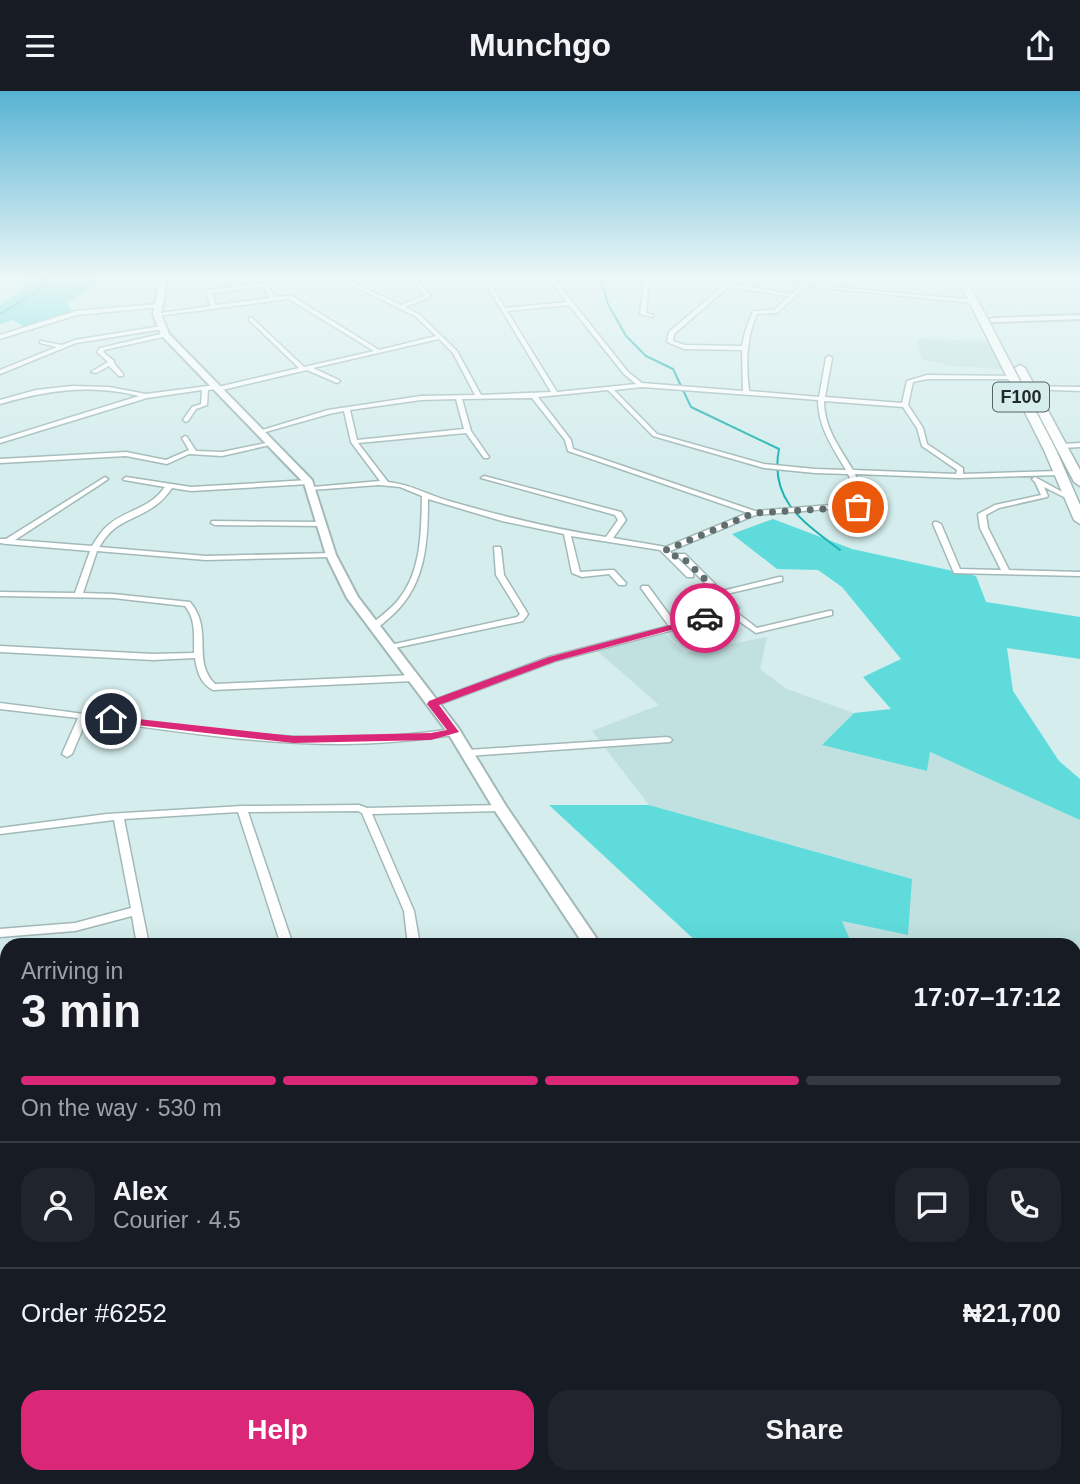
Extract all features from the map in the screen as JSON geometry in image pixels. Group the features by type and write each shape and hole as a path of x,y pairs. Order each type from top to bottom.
{"highway":[{"name":"F100","path":"994,341 1080,520"},
{"name":"F100","path":"1005,341 1080,482"},
{"path":"1022,398 1033,393"}],"street":[{"path":"0,372 75,342 84,341"},
{"path":"121,375 100,350 131,341"},
{"path":"171,341 213,388 298,467 311,485 331,555 353,598 454,732 500,808 588,938"},
{"path":"275,341 305,368 337,381"},
{"path":"363,341 377,350"},
{"path":"0,441 146,396 213,388 421,341"},
{"path":"444,341 455,352 479,397"},
{"path":"522,341 554,392"},
{"path":"600,341 630,378 642,385"},
{"path":"670,341 677,346 742,348"},
{"path":"743,341 746,394"},
{"path":"42,342 62,347"},
{"path":"669,553 754,513 860,505 851,473 823,420 820,399 829,358"},
{"path":"94,372 111,364"},
{"path":"909,367 910,380 905,405 920,428 924,445 961,470 959,475"},
{"path":"910,380 927,377 1013,377"},
{"path":"262,431 347,410 421,398 534,395 642,385 905,405"},
{"path":"0,402 62,386 124,389 146,396"},
{"path":"186,419 194,408 204,405 213,388"},
{"path":"609,388 655,435 773,467 851,473 1059,473"},
{"path":"1033,393 1080,389"},
{"path":"534,395 568,440 570,450 754,513"},
{"path":"459,398 468,431 486,457"},
{"path":"347,410 354,442 385,482"},
{"path":"354,442 468,431"},
{"path":"185,438 194,453"},
{"path":"0,461 126,454 165,462 184,453 222,454 271,444"},
{"path":"1062,446 1080,445"},
{"path":"1029,474 1072,499"},
{"path":"484,478 618,514 622,520 609,538"},
{"path":"4,542 104,479"},
{"path":"125,479 169,487 385,482 505,519 567,533 609,538 681,556 722,593 735,608 732,612"},
{"path":"1006,572 984,528 982,514 997,506 1045,496 1038,481"},
{"path":"78,595 94,550 112,526 156,504 169,487"},
{"path":"373,627 397,610 414,583 424,531 425,496"},
{"path":"215,523 322,524"},
{"path":"937,524 957,571 1080,574"},
{"path":"567,533 576,573 582,575 611,572 622,583"},
{"path":"4,542 219,558 331,555"},
{"path":"390,647 520,619 524,614 500,575 497,549"},
{"path":"669,553 690,575"},
{"path":"722,593 779,579"},
{"path":"645,588 673,626"},
{"path":"0,594 78,595 187,604 194,610 197,655 206,680 213,687 413,678"},
{"path":"432,704 552,659 732,612"},
{"path":"732,612 756,631 829,613"},
{"path":"0,649 141,657 197,655"},
{"path":"0,706 293,740 407,738 454,732"},
{"path":"67,754 84,716"},
{"path":"467,754 667,740"},
{"path":"0,831 119,818 242,809 359,808 366,811 500,808"},
{"path":"242,809 285,938"},
{"path":"366,811 409,911 413,938"},
{"path":"119,818 141,938"},
{"path":"0,933 75,927 135,911"}],"shaded area":[{"path":"918,341 990,341 1013,370 954,366 922,359"},
{"path":"773,519 852,549 976,576 986,602 1080,617 1080,659 1007,648 1013,691 1059,761 1080,779 1080,820 930,752 927,771 822,745 854,713 891,709 863,677 901,659 842,587 818,570 777,569 732,534"},
{"path":"663,633 685,653 767,637 760,669 787,689 854,713 823,745 927,771 929,752 1080,820 1080,938 849,938 841,921 912,879 649,805 592,731 659,705 595,649"},
{"path":"549,805 649,805 912,879 908,935 842,921 849,938 692,938"}],"waterway":[{"path":"631,341 646,356 673,369 691,407 779,449 777,467 784,496 813,530 840,550"}],"way so far":[{"path":"705,618 732,612 735,608 681,556 671,556 666,550 754,513 858,507"}],"route":[{"path":"111,719 293,740 431,736 454,732 432,704 552,659 705,618"}]}
